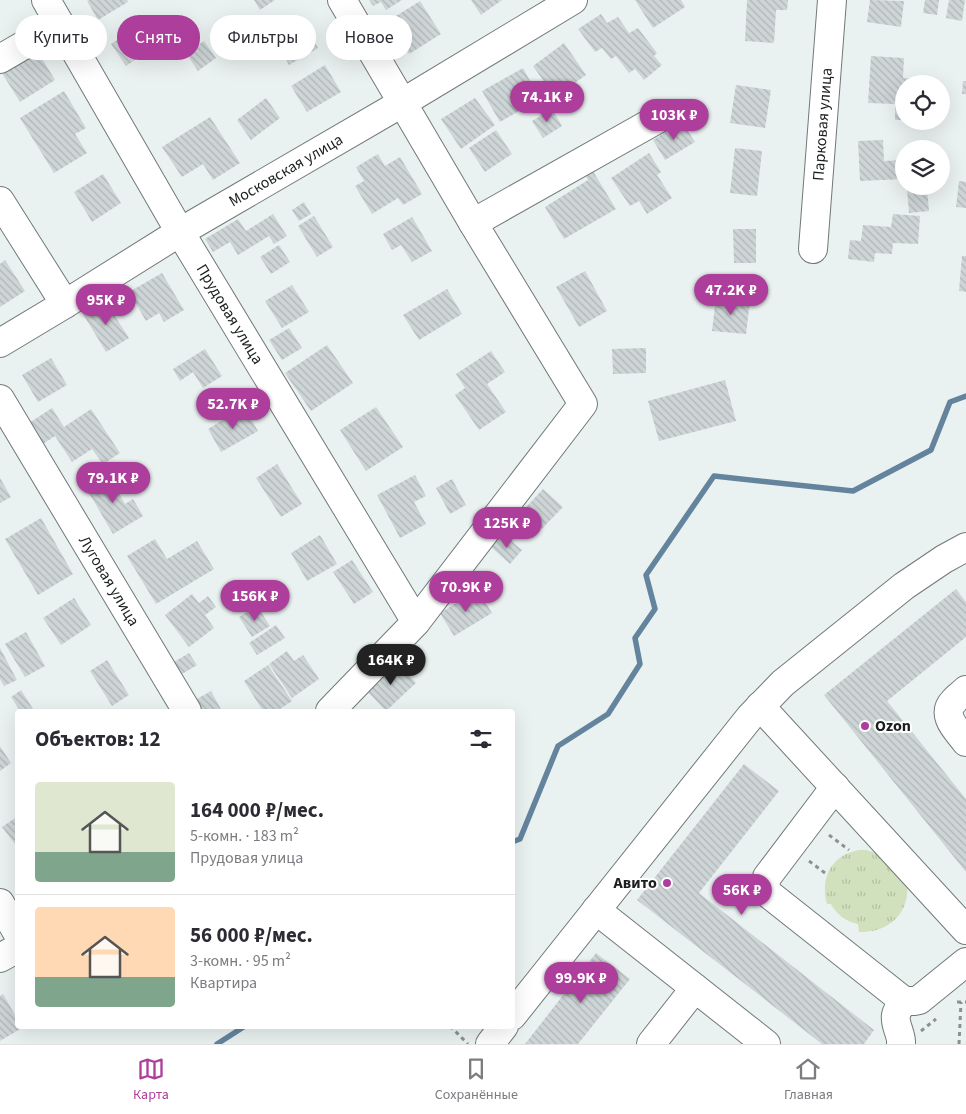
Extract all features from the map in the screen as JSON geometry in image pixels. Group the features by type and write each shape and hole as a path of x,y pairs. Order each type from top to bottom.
{"street":[{"name":"Прудовая улица","path":"46,0 55,15"},
{"path":"332,709 416,622 583,404 342,0"},
{"name":"Московская улица","path":"0,344 180,232 402,103 573,0"},
{"name":"Парковая улица","path":"812,249 832,0"},
{"path":"0,59 15,50"},
{"name":"Прудовая улица","path":"81,60 180,232 416,622"},
{"path":"474,223 663,116"},
{"path":"0,200 65,304"},
{"name":"Луговая улица","path":"0,399 186,709"},
{"path":"515,1012 739,729 760,706 783,684 904,586 944,559 966,547"},
{"path":"966,690 953,701 948,712 951,723 966,742"},
{"path":"760,706 966,930"},
{"path":"835,787 767,877 765,882 766,891 904,1000 919,1000 966,962"},
{"path":"0,903 15,929"},
{"path":"596,910 766,1044"},
{"path":"0,958 15,950"},
{"path":"651,1044 695,988"},
{"path":"900,1044 901,1039 896,1016 904,1000"},
{"path":"490,1044 502,1029"}],"path":[{"path":"829,834 850,850"},
{"path":"809,861 825,873"},
{"path":"959,1044 959,1002 966,1002"},
{"path":"453,1029 468,1044"}],"green space":[{"path":"859,850 880,854 907,881 907,892 906,902 896,919 880,929 859,932 858,924 845,919 831,904 827,904 825,885 830,869 835,862 849,853"}],"building":[{"path":"127,0 128,2 106,15 95,15 87,1"},
{"path":"254,0 275,0 260,10"},
{"path":"369,0 402,0 386,10 381,2 373,6"},
{"path":"471,0 502,0 481,15"},
{"path":"635,0 681,0 685,7 653,28"},
{"path":"747,0 788,0 787,10 776,10 774,43 745,41"},
{"path":"870,0 904,1 901,27 867,22"},
{"path":"925,0 939,0 937,15 923,13"},
{"path":"949,0 965,0 962,21 946,18"},
{"path":"420,1 441,34 412,52 412,15 398,15"},
{"path":"601,14 607,23 618,17 629,33 638,28 657,53 654,56 662,65 644,80 635,69 629,73 616,56 611,59 602,48 595,52 578,29"},
{"path":"117,40 117,53 111,44"},
{"path":"204,41 210,50 210,60 213,60 198,71 191,60 200,60 200,44"},
{"path":"564,43 586,75 555,97 533,66"},
{"path":"871,56 904,58 903,75 895,75 895,104 868,103"},
{"path":"15,57 15,60 43,60 55,80 20,102 0,70"},
{"path":"122,60 135,60 126,66"},
{"path":"286,60 298,60 289,65"},
{"path":"325,65 341,92 307,112 291,86"},
{"path":"523,68 540,99 500,122 482,91"},
{"path":"963,81 966,81 966,94 962,94"},
{"path":"736,85 771,90 765,128 730,123"},
{"path":"64,91 86,128 75,134 87,153 54,173 20,118"},
{"path":"266,98 280,118 251,140 237,120"},
{"path":"475,98 495,125 461,149 441,119"},
{"path":"552,109 562,126 543,138 532,121"},
{"path":"210,117 240,163 213,180 203,164 182,177 162,147"},
{"path":"682,122 695,142 665,160 653,140"},
{"path":"496,130 512,154 485,172 469,148"},
{"path":"883,140 884,161 895,160 895,179 860,181 858,141"},
{"path":"735,148 762,151 757,196 730,193"},
{"path":"649,153 661,172 657,175 672,198 647,214 639,201 630,206 611,178"},
{"path":"378,154 385,166 400,157 422,194 403,205 398,198 372,214 355,186 364,181 356,167"},
{"path":"591,168 616,209 564,239 545,207 588,180 583,172"},
{"path":"103,174 121,203 92,222 74,192"},
{"path":"959,181 966,182 966,208 956,207"},
{"path":"908,195 928,195 929,211 909,213"},
{"path":"304,202 311,214 299,221 292,210"},
{"path":"273,214 287,236 274,244 269,236 238,255 230,242 213,252 205,239 238,219 246,231"},
{"path":"893,214 920,216 918,244 893,243 892,254 875,253 874,262 848,259 850,240 861,241 863,225 891,227"},
{"path":"314,216 333,247 317,257 298,226"},
{"path":"412,217 432,251 412,262 401,245 392,250 383,234"},
{"path":"733,229 756,229 756,263 734,263"},
{"path":"279,245 290,262 271,274 260,257"},
{"path":"962,256 966,256 966,292 959,291"},
{"path":"5,260 25,291 0,307 0,264"},
{"path":"585,271 607,311 579,327 556,287"},
{"path":"162,273 184,310 164,322 159,313 146,321 129,292"},
{"path":"292,285 309,312 282,328 265,301"},
{"path":"447,289 462,314 419,340 403,315"},
{"path":"716,297 750,301 746,334 712,331"},
{"path":"105,301 129,338 106,352 83,314"},
{"path":"289,328 302,348 282,360 269,340"},
{"path":"327,345 353,383 311,411 285,373"},
{"path":"646,348 646,373 613,374 612,349"},
{"path":"205,349 222,376 203,388 193,372 180,381 173,369"},
{"path":"491,351 505,372 487,384 506,412 479,430 455,395 465,388 456,374"},
{"path":"51,358 67,385 38,402 22,375"},
{"path":"725,380 736,421 659,441 648,401"},
{"path":"244,407 258,431 221,452 208,429"},
{"path":"376,407 403,447 366,471 340,430"},
{"path":"52,408 64,427 91,409 120,453 103,464 92,449 72,462 55,436 40,446 26,425"},
{"path":"277,464 302,504 281,517 256,478"},
{"path":"107,473 125,504 133,499 143,516 113,534 85,486"},
{"path":"415,475 426,496 414,502 426,524 400,538 377,495"},
{"path":"0,478 11,497 0,503"},
{"path":"452,479 466,505 450,514 436,488"},
{"path":"543,489 563,507 533,538 514,520"},
{"path":"41,518 73,574 38,595 5,539"},
{"path":"503,534 522,550 510,564 491,547"},
{"path":"320,535 337,564 307,581 291,553"},
{"path":"155,539 167,559 197,541 214,569 156,604 127,556"},
{"path":"352,560 373,592 354,604 333,572"},
{"path":"956,589 966,602 966,637 887,701 966,799 966,872 824,695"},
{"path":"478,590 492,613 454,636 440,613"},
{"path":"192,594 199,603 208,596 216,607 205,615 214,628 189,647 165,615"},
{"path":"74,598 91,625 61,645 43,618"},
{"path":"257,606 270,626 252,637 239,617"},
{"path":"276,625 285,638 257,655 249,643"},
{"path":"26,632 45,666 25,677 5,644"},
{"path":"0,648 17,680 4,686 0,679"},
{"path":"287,651 294,661 303,655 319,679 292,698 269,664"},
{"path":"189,653 197,665 182,674 174,662"},
{"path":"107,660 129,695 112,706 90,671"},
{"path":"396,661 416,683 388,709 384,709 365,689"},
{"path":"268,665 292,701 280,709 262,709 244,681"},
{"path":"21,690 33,709 19,709 11,697"},
{"path":"211,691 221,709 201,709 195,700"},
{"path":"0,746 11,763 0,771"},
{"path":"744,764 779,791 699,893 874,1030 864,1044 822,1044 637,900"},
{"path":"15,818 15,844 2,827"},
{"path":"596,953 630,979 578,1044 525,1044"},
{"path":"3,994 15,1015 15,1029 20,1029 0,1041 0,996"}],"waterway":[{"path":"515,841 520,839 558,746 608,714 640,664 635,638 655,609 646,575 714,476 853,491 931,450 950,402 966,396"},
{"path":"217,1044 240,1029"}],"place":[{"name":"Ozon","path":"865,726"},
{"name":"Авито","path":"667,883"}]}
